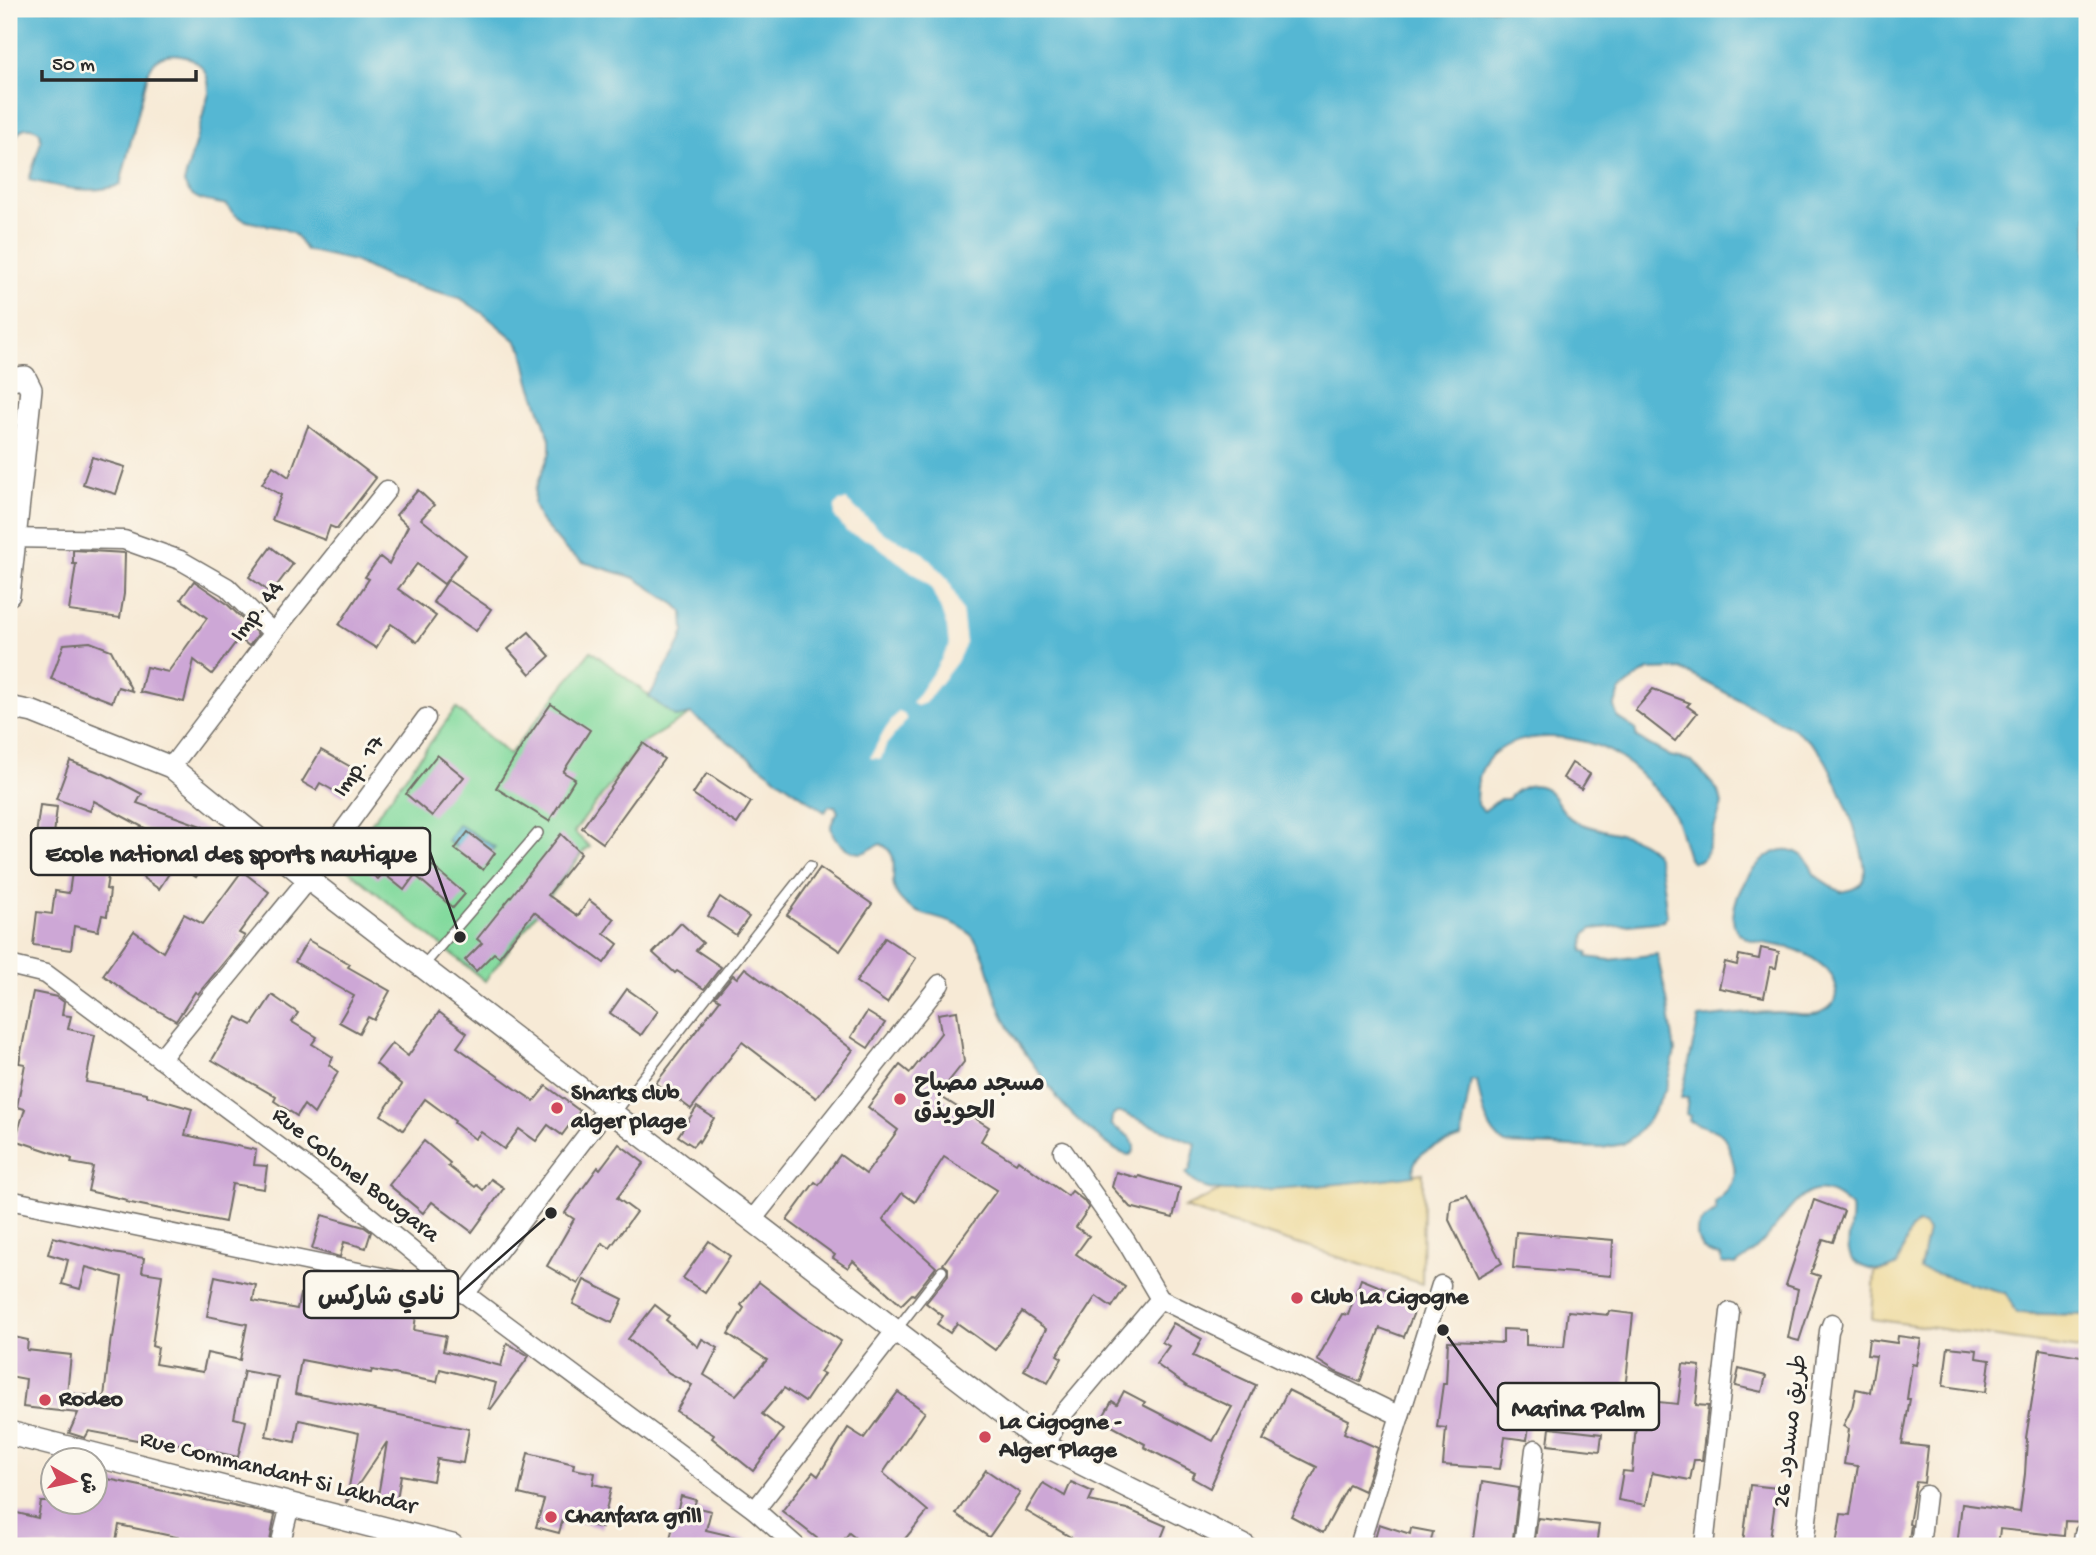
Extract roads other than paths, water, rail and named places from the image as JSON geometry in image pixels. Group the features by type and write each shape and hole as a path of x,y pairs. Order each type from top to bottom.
{"main road":[{"name":"Rue Commandant Si Lakhdar","path":"9,1433 452,1546"}],"street":[{"path":"9,379 24,377 31,389 12,538 9,595"},
{"name":"Imp. 44","path":"171,767 272,633 387,490"},
{"path":"12,538 124,540 180,560 227,587 272,633"},
{"path":"9,707 33,712 171,767 308,879 1046,1446 1245,1546"},
{"name":"Imp. 17","path":"160,1059 308,879 426,718"},
{"name":"Rue Colonel Bougara","path":"9,965 46,974 337,1190 465,1294 755,1510 796,1546"},
{"path":"752,1220 940,984"},
{"path":"9,1200 465,1294 610,1112"},
{"path":"1063,1151 1126,1241 1160,1298 1400,1416"},
{"path":"1359,1546 1441,1285"},
{"path":"1046,1446 1058,1420 1160,1298"},
{"path":"1704,1546 1730,1312"},
{"name":"طريق مسدود 26","path":"1804,1546 1832,1323"},
{"path":"755,1510 896,1330"},
{"path":"1523,1546 1535,1449"},
{"path":"1920,1546 1926,1495"},
{"path":"279,1546 290,1505"}],"lane":[{"path":"422,967 538,834"},
{"path":"610,1112 810,866"},
{"path":"896,1330 942,1271"}],"water":[{"path":"9,9 2087,9 2087,1315 2017,1313 2005,1293 1920,1269 1928,1231 1923,1225 1917,1224 1911,1229 1897,1265 1881,1270 1864,1267 1851,1256 1849,1249 1851,1207 1838,1196 1826,1191 1806,1194 1760,1245 1735,1265 1721,1263 1721,1256 1710,1254 1702,1247 1697,1230 1703,1221 1716,1211 1715,1203 1732,1184 1735,1173 1724,1137 1714,1130 1689,1121 1690,1116 1686,1114 1688,1098 1681,1098 1699,1018 1765,1012 1818,1013 1831,1006 1836,992 1831,975 1810,957 1792,948 1751,940 1738,932 1734,923 1734,911 1744,882 1765,858 1777,851 1790,850 1804,857 1815,875 1841,892 1860,885 1864,879 1864,869 1857,836 1843,797 1816,747 1794,729 1681,669 1649,670 1620,691 1614,707 1618,718 1635,729 1637,738 1670,756 1692,761 1720,795 1722,804 1705,857 1701,860 1693,862 1688,858 1675,817 1666,802 1645,779 1608,750 1586,742 1539,737 1517,742 1498,751 1484,766 1477,788 1477,801 1484,811 1524,787 1542,787 1551,793 1565,813 1575,821 1638,841 1655,853 1667,917 1664,921 1592,929 1585,934 1583,951 1588,952 1587,957 1610,960 1657,954 1675,1052 1666,1088 1649,1120 1634,1136 1623,1144 1602,1148 1505,1144 1488,1124 1477,1081 1471,1080 1461,1138 1421,1154 1416,1160 1414,1175 1291,1188 1233,1191 1209,1189 1199,1185 1186,1174 1190,1170 1196,1144 1123,1113 1116,1113 1111,1124 1130,1138 1134,1151 1130,1155 1115,1149 1083,1125 1063,1105 1018,1043 1007,1025 985,960 972,936 955,924 915,910 898,896 893,882 892,855 888,849 881,844 863,853 846,848 837,841 832,832 832,823 838,812 835,806 829,806 825,812 691,714 676,717 649,697 680,643 684,631 683,612 635,578 583,562 567,551 540,520 534,504 535,490 550,452 550,439 530,382 523,351 515,340 460,298 391,279 354,261 306,250 296,236 288,231 250,222 233,213 227,205 202,200 191,194 184,183 209,90 204,70 186,57 174,54 160,57 148,73 120,185 86,190 29,180 41,141 40,132 23,129 9,151"},
{"path":"458,824 495,847 484,865 447,841"}],"place":[{"name":"Ecole national des sports nautique","path":"460,937"},
{"name":"مسجد مصباح الحويذق","path":"900,1099"},
{"name":"Sharks club alger plage","path":"557,1108"},
{"name":"نادي شاركس","path":"551,1213"},
{"name":"Club La Cigogne","path":"1297,1298"},
{"name":"Marina Palm","path":"1443,1330"},
{"name":"Rodeo","path":"45,1400"},
{"name":"La Cigogne - Alger Plage","path":"985,1437"},
{"name":"Chanfara grill","path":"551,1517"}]}
